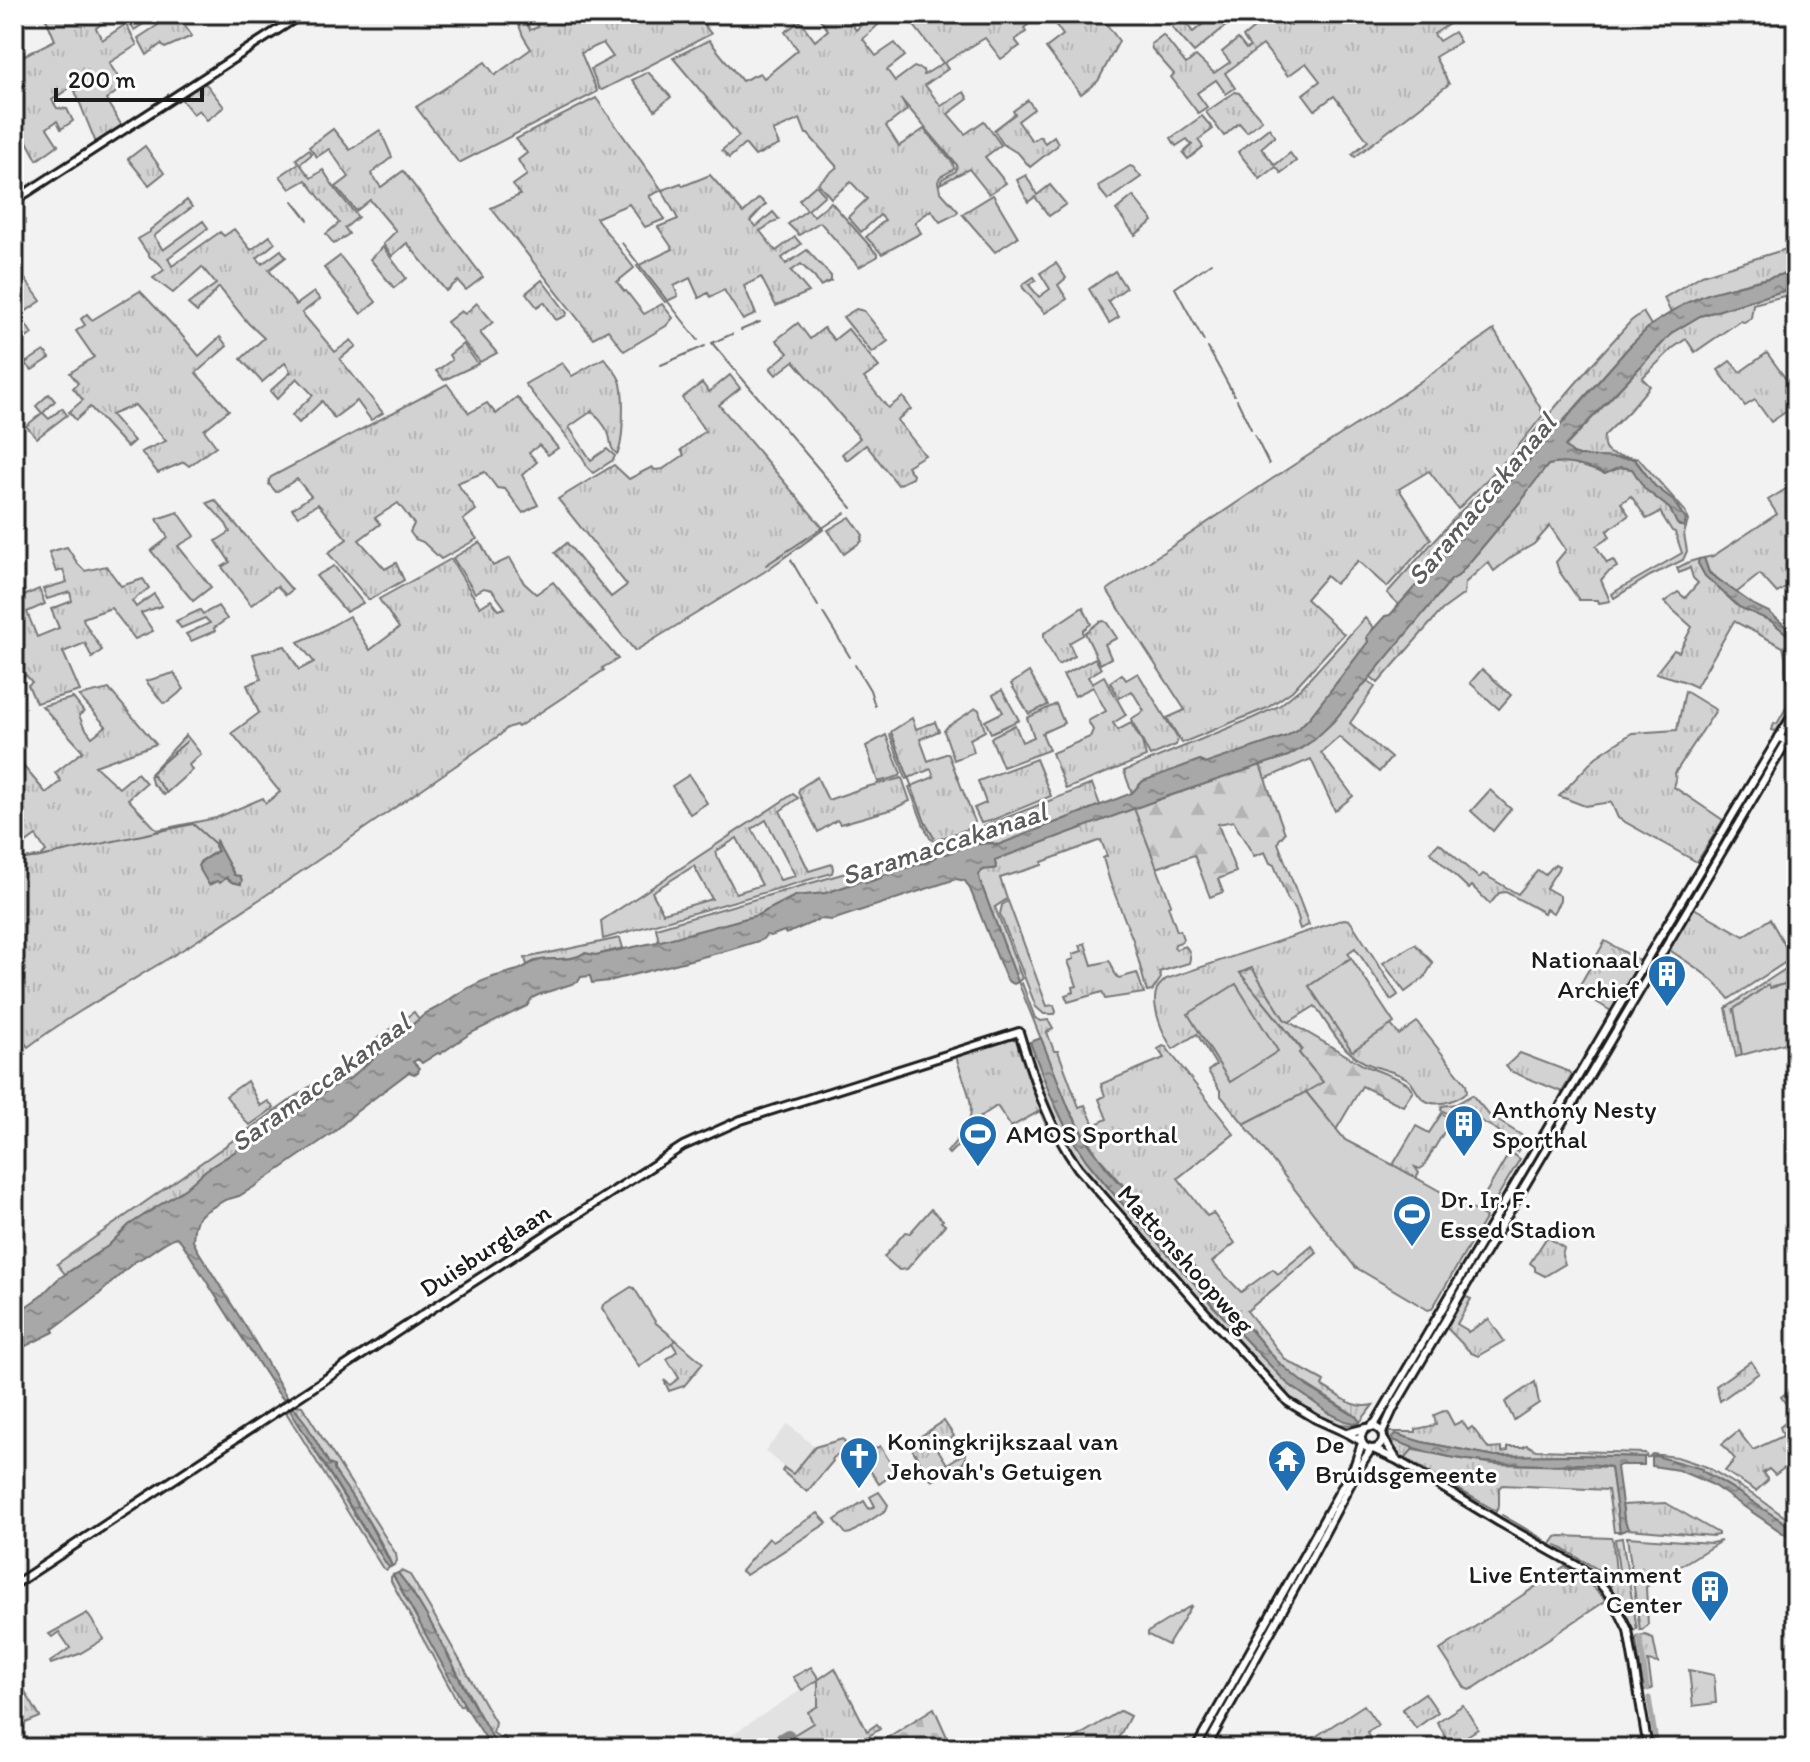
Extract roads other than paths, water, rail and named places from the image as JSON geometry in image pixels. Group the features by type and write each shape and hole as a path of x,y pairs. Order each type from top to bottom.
{"street":[{"path":"14,201 302,14"},
{"path":"1206,1748 1330,1516 1355,1464 1361,1434 1376,1422 1508,1205 1796,709"},
{"path":"1541,1149 1796,723"},
{"path":"1779,737 1796,746"},
{"name":"Mattonshoopweg","path":"1019,1032 1050,1120 1078,1168 1288,1402 1361,1442"},
{"name":"Duisburglaan","path":"14,1585 683,1146 741,1120 1019,1032"},
{"path":"1196,1748 1250,1650 1360,1466 1372,1449 1381,1445 1393,1409 1508,1205"},
{"path":"1347,1433 1377,1428 1397,1460"},
{"path":"1361,1442 1581,1568 1605,1588 1628,1630 1648,1748"},
{"path":"1250,1650 1258,1654"},
{"path":"1237,1674 1244,1678"}],"water":[{"path":"1796,271 1796,287 1700,316 1673,332 1565,446 1579,456 1634,459 1655,486 1672,499 1686,520 1684,527 1677,524 1670,509 1645,489 1632,469 1620,467 1605,474 1570,464 1548,465 1458,576 1451,580 1333,722 1314,740 1288,756 995,860 996,868 981,872 980,881 1018,982 1009,982 1005,976 970,889 965,881 956,879 832,920 820,919 786,934 784,931 766,935 762,940 729,950 609,981 592,983 590,976 581,977 578,982 532,998 527,1006 471,1033 440,1054 422,1063 418,1059 413,1062 419,1068 418,1073 409,1072 334,1132 257,1185 225,1200 197,1219 193,1241 197,1249 287,1397 283,1399 277,1392 176,1237 134,1262 97,1296 53,1329 54,1332 14,1352 14,1315 58,1279 108,1246 129,1225 186,1188 206,1170 341,1081 348,1080 426,1013 476,984 535,961 573,958 584,953 596,955 758,915 795,896 826,893 864,880 866,883 972,844 998,845 1132,793 1143,781 1200,760 1205,764 1287,736 1310,717 1368,642 1367,636 1385,616 1390,615 1651,325 1686,303 1710,293"},
{"path":"1704,558 1709,573 1769,612 1794,633 1796,679 1792,670 1794,648 1787,634 1771,621 1739,607 1705,576 1698,563 1699,559"},
{"path":"216,841 234,875 240,876 241,884 226,878 209,885 198,866 218,851"},
{"path":"1041,1038 1069,1109 1105,1166 1277,1361 1308,1387 1356,1417 1360,1422 1358,1424 1329,1413 1287,1383 1213,1306 1112,1192 1068,1132 1051,1096 1030,1042"},
{"path":"293,1407 367,1519 392,1566 387,1565 290,1410"},
{"path":"1396,1434 1495,1456 1644,1457 1644,1465 1617,1467 1628,1529 1620,1532 1611,1467 1468,1460 1412,1447 1393,1440"},
{"path":"1652,1457 1702,1469 1796,1531 1796,1542 1711,1484 1678,1470 1652,1466"},
{"path":"398,1573 424,1612 497,1748 492,1748 464,1704 393,1575"}],"waterway":[{"path":"293,201 308,220"},
{"path":"622,243 698,340"},
{"path":"1204,341 1175,288 1211,263"},
{"path":"741,330 760,322"},
{"path":"732,334 712,343 852,508"},
{"path":"661,365 705,346"},
{"path":"1208,348 1234,395"},
{"path":"1237,400 1251,429"},
{"path":"1255,436 1269,464"},
{"path":"766,565 845,513"},
{"path":"791,560 818,606"},
{"path":"823,613 850,657"},
{"path":"855,665 870,690 875,706"},
{"name":"Saramaccakanaal","path":"892,734 934,838"},
{"path":"166,792 151,773 187,741"},
{"path":"14,860 193,824 214,843"},
{"path":"1414,1448 1405,1458 1496,1511"},
{"path":"1502,1515 1545,1540"},
{"path":"1556,1545 1599,1570"},
{"path":"1640,1637 1647,1689"},
{"path":"1649,1698 1657,1748"}],"place":[{"name":"Nationaal Archief","path":"1667,1008"},
{"name":"Anthony Nesty Sporthal","path":"1464,1158"},
{"name":"AMOS Sporthal","path":"978,1168"},
{"name":"Dr. Ir. F. Essed Stadion","path":"1412,1248"},
{"name":"Koningkrijkszaal van Jehovah's Getuigen","path":"859,1490"},
{"name":"De Bruidsgemeente","path":"1287,1493"},
{"name":"Live Entertainment Center","path":"1710,1623"}]}
